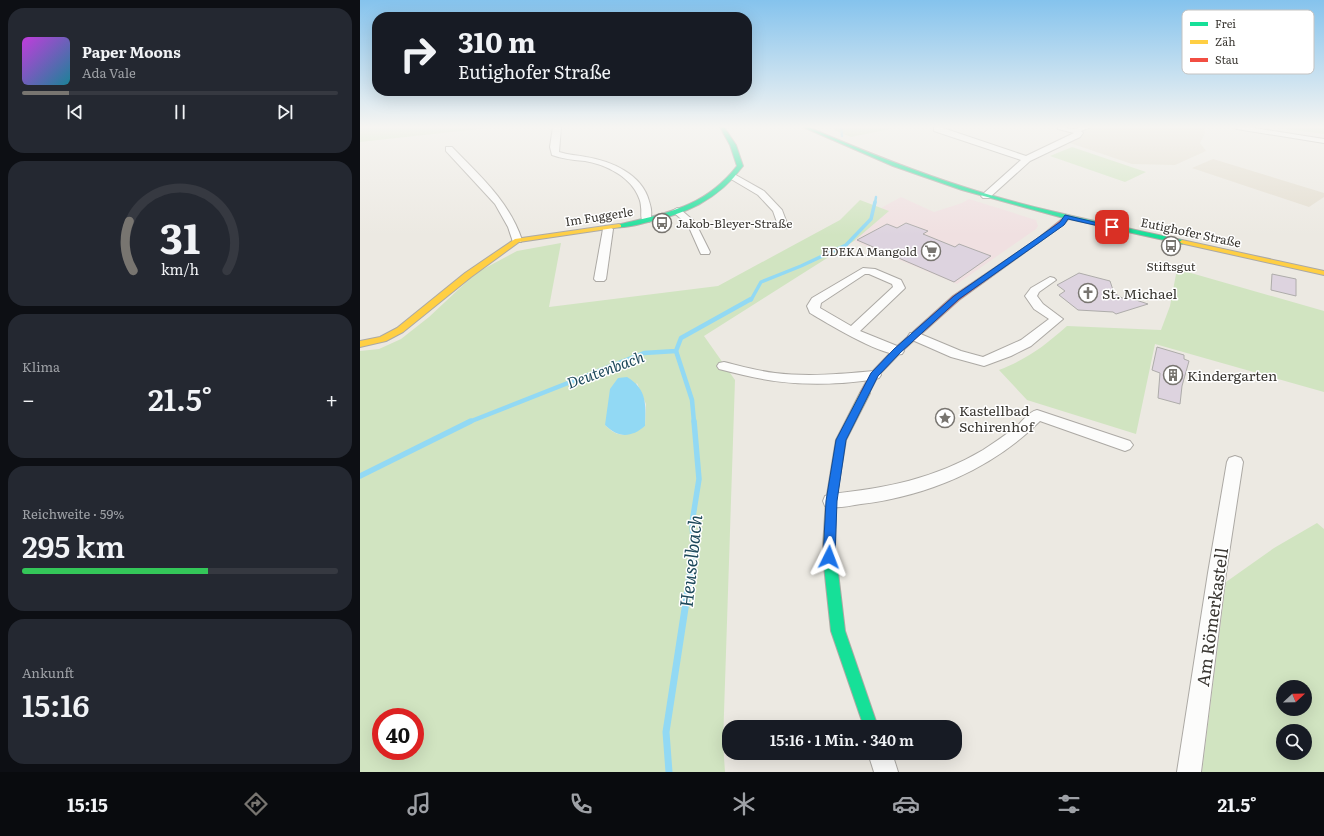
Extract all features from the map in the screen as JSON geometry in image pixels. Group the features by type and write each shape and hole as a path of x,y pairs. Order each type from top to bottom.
{"street":[{"path":"462,163 502,206 515,228 517,240"},
{"path":"604,163 624,172 634,182 645,197 648,211 646,220"},
{"path":"739,163 740,166 734,178 761,193 777,210 783,226"},
{"name":"Eutighofer Straße","path":"889,163 986,196 1067,217 1324,273"},
{"path":"986,196 1023,163"},
{"name":"Im Fuggerle","path":"360,344 372,343 391,336 405,328 424,310 468,275 517,240 608,229 646,220 695,204 710,196 734,178"},
{"path":"677,211 692,224 705,252"},
{"path":"869,720 838,631 829,557 831,501 841,440 874,375 897,351 956,298 1038,241 1062,223 1067,217"},
{"path":"600,279 608,229"},
{"path":"852,332 899,288 897,282 871,271 863,271 816,301 813,306 814,310 852,332 874,343 897,351"},
{"path":"914,336 956,354 984,362 1006,353 1026,343 1057,319 1033,302 1031,296 1035,290 1050,280"},
{"path":"724,366 761,376 786,379 846,378 874,375"},
{"path":"831,501 887,494 922,484 948,474 996,450 1024,429 1037,415 1125,444"},
{"name":"Am Römerkastell","path":"1190,772 1235,462"},
{"path":"882,760 886,772"}],"shaded area":[{"path":"1129,163 1179,163 1175,165"},
{"path":"1204,163 1226,163 1324,193 1324,197 1309,207 1192,168"},
{"path":"901,197 934,212 962,203 969,199 1036,220 1038,226 1036,229 957,284 854,241 888,211 881,208"}],"green space":[{"path":"1070,163 1119,163 1146,172 1125,182"},
{"path":"860,200 889,211 854,241 704,336 735,380 724,720 722,720 722,760 724,760 725,772 360,772 360,351 379,349 401,339 429,317 476,273 517,251 561,243 549,307 718,286 840,220","holes":["637,383 646,404 645,426 629,433 620,434 616,433 605,425"]},
{"path":"1177,269 1324,311 1324,392 1155,344 1136,434 1027,400 999,370 1019,361 1035,351 1067,326 1161,330 1170,306"},
{"path":"1317,523 1324,529 1324,772 1202,772 1226,582 1274,548"}],"water":[{"path":"627,377 634,382 642,392 645,404 645,426 635,433 625,435 615,432 605,425 610,389 618,378"}],"building":[{"name":"EDEKA Mangold","path":"906,223 928,231 923,234 955,247 959,244 991,256 954,282 857,240 887,224 897,228"},
{"name":"St. Michael","path":"1079,273 1110,281 1114,293 1124,299 1127,297 1148,304 1116,314 1113,312 1078,310 1059,295 1065,291 1057,285"},
{"path":"1272,274 1296,279 1296,296 1271,290"},
{"name":"Kindergarten","path":"1157,347 1184,355 1184,359 1189,361 1182,386 1180,404 1158,398 1160,373 1152,370"}],"waterway":[{"name":"Deutenbach","path":"875,203 876,197"},
{"name":"Deutenbach","path":"751,300 761,282 801,266 846,245 871,219 875,202"},
{"name":"Deutenbach","path":"676,351 681,338 751,299"},
{"name":"Deutenbach","path":"469,422 644,353 676,351"},
{"name":"Heuselbach","path":"676,351 692,400 694,422"},
{"name":"Deutenbach","path":"360,476 471,421"},
{"name":"Heuselbach","path":"690,577 694,553 692,523 699,479 694,421"},
{"name":"Heuselbach","path":"669,772 666,732 690,576"}],"traffic: fast":[{"path":"619,226 662,216 690,207 703,200 726,183 740,166 739,163"},
{"path":"890,163 940,182 1011,203 1182,242"},
{"path":"829,547 838,631 869,720"}],"traffic: slow":[{"path":"360,344 383,339 400,330 468,275 517,240 619,226"},
{"path":"1182,242 1324,273"},
{"path":"829,547 831,501 841,440 865,393"}],"traffic: jam":[{"path":"865,393 874,375 897,351 956,298 1038,241 1062,223 1067,217"}],"place":[{"name":"Jakob-Bleyer-Straße","path":"662,223"},
{"name":"Stiftsgut","path":"1171,246"},
{"name":"EDEKA Mangold","path":"931,251"},
{"name":"St. Michael","path":"1088,293"},
{"name":"Kindergarten","path":"1173,375"},
{"name":"Kastellbad Schirenhof","path":"945,418"}],"route":[{"path":"829,557 831,501 841,440 874,375 897,351 956,298 1038,241 1062,223 1067,217 1112,227"}]}
